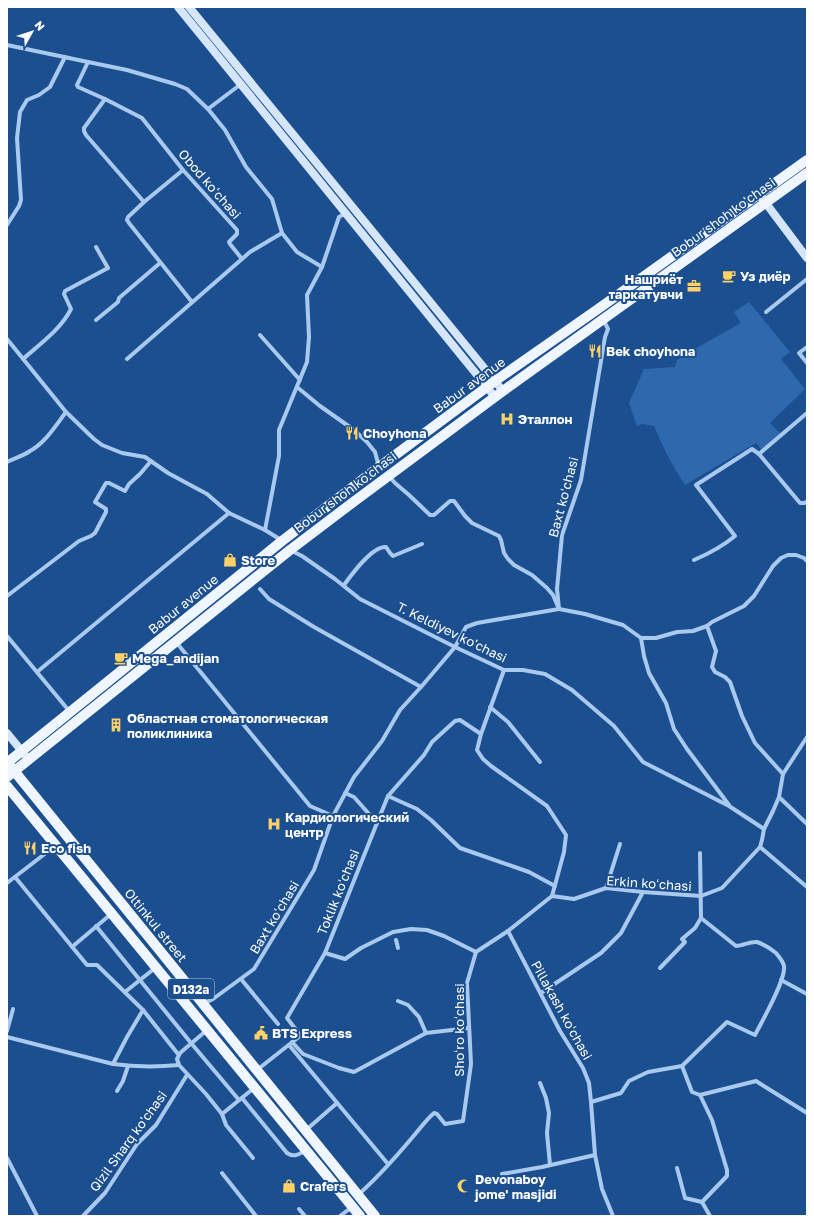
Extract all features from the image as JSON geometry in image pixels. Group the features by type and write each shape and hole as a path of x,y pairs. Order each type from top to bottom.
{"main road":[{"path":"178,7 349,217 491,384"},
{"path":"189,7 358,214 499,394"},
{"name":"Babur avenue","path":"8,763 282,541 379,467 491,384 807,160"},
{"name":"Bobur shoh ko'chasi","path":"11,774 290,550 389,475 499,394 807,173"},
{"path":"759,194 807,258"},
{"path":"349,217 358,214"},
{"path":"7,733 29,760 24,772 24,783"},
{"path":"10,790 11,774 22,752"},
{"name":"Oltinkul street","path":"8,763 11,774 24,783 375,1216"},
{"name":"Oltinkul street","path":"10,790 360,1216"}],"street":[{"path":"7,45 127,70 188,89 225,130 246,166 272,199 282,233 297,252 322,267"},
{"path":"7,225 21,200 17,138 20,112 27,100 39,95 50,87 64,58"},
{"name":"Obod koʻchasi","path":"88,62 78,87 142,118 182,170 237,230 237,234 229,242 242,259"},
{"path":"208,110 241,84"},
{"path":"105,99 84,128 84,131 144,202"},
{"path":"182,170 144,202 128,217 127,220 192,302"},
{"path":"265,530 279,456 279,430 307,362 309,337 307,295 322,267 339,217 349,217"},
{"path":"127,359 250,252 282,233"},
{"path":"23,359 65,320 71,308 64,294 65,291 108,268 96,247"},
{"path":"96,320 160,263"},
{"path":"766,312 807,280"},
{"name":"Baxt koʻchasi","path":"203,1004 213,999 254,969 314,870 333,816 354,777 382,740 400,710 455,647 466,627 477,622 559,609 557,589 562,535 582,475 605,337 608,329 603,320"},
{"path":"260,335 300,380"},
{"path":"7,339 66,412 102,445 122,453 145,457 168,473 207,494 229,513 265,530 282,541"},
{"path":"807,347 799,353 807,363"},
{"path":"297,386 320,406 354,430 367,442 375,452 379,467"},
{"path":"7,462 31,451 47,438 66,412"},
{"path":"760,454 807,413"},
{"path":"694,560 708,554 735,536 696,485 752,449 760,454 800,502 807,502"},
{"path":"7,596 79,541 95,533 106,512 106,509 95,502 106,484 109,483 125,491 129,484 151,461"},
{"path":"389,475 395,483 410,494 430,514 434,515 450,501 454,501 472,523 499,536 502,540 504,553 508,559 514,565 532,575 547,588 553,595 559,609 585,614 623,625 641,638 656,638 677,632 693,631 707,626 744,606 754,596 773,566 781,558 788,555 796,555 807,561"},
{"path":"37,672 229,513"},
{"path":"344,585 359,564 380,548 386,547 394,556 422,544"},
{"name":"T. Keldiyev ko'chasi","path":"290,550 302,556 360,598 455,647 504,670 523,670 544,674 572,690 614,726 643,762 730,806 764,829"},
{"path":"260,589 269,600 421,687"},
{"path":"707,626 716,651 712,667 713,669 715,672 728,679 742,716 755,743 783,774"},
{"path":"7,636 71,712"},
{"path":"641,638 649,673 666,702 674,729 687,749 730,806"},
{"path":"176,642 310,806 333,816"},
{"path":"325,953 345,959 361,948 393,933 411,929 427,930 444,936 476,952 508,931 552,896 562,859 566,835 547,806 483,759 478,750 481,734 504,670"},
{"path":"490,707 508,722 540,762"},
{"name":"Toklik koʻchasi","path":"291,1043 300,1035 287,1018 325,953 388,796 424,755 432,742 455,721 460,720 481,734"},
{"path":"807,737 783,774 779,797 764,829 760,847 807,886"},
{"path":"345,793 354,797 377,822"},
{"path":"388,796 417,809 431,820 460,848 528,872 555,886"},
{"path":"779,797 807,824"},
{"path":"606,888 620,844"},
{"path":"7,883 56,846"},
{"name":"Erkin koʻchasi","path":"552,896 574,899 606,888 701,896 722,888 760,847"},
{"path":"660,968 685,942 682,939 695,928 701,918 700,853"},
{"path":"15,877 87,965 97,965 125,992 143,1010 178,1054"},
{"path":"541,993 601,953 621,933 643,892"},
{"path":"72,947 112,914"},
{"path":"614,1216 602,1189 595,1155 591,1102 621,1093 629,1081 648,1072 682,1066 727,1022 755,1034 770,1007 784,975 784,965 773,950 756,942 749,943 744,946 736,946 701,918"},
{"path":"96,926 191,1043 287,1153 294,1156 306,1150"},
{"name":"Pillakash koʻchasi","path":"508,931 560,1032 583,1068 588,1083 591,1102"},
{"path":"396,940 398,948"},
{"name":"Shoʻro koʻchasi","path":"358,1195 370,1184 412,1138 424,1122 434,1113 437,1114 445,1124 463,1121 471,1064 467,983 476,952"},
{"path":"125,992 156,968"},
{"path":"241,979 278,1024"},
{"path":"782,980 807,994"},
{"path":"398,1001 408,1005 419,1017 426,1033"},
{"path":"7,1031 13,1010"},
{"path":"113,1064 143,1010"},
{"path":"291,1043 303,1054 339,1068 354,1072 426,1033 469,1028"},
{"path":"207,1030 178,1054 177,1059 179,1065 222,1114 226,1125 253,1158"},
{"path":"7,1037 113,1064 128,1066 179,1065"},
{"path":"257,1070 291,1043"},
{"path":"291,1043 337,1103 388,1164"},
{"path":"116,1091 123,1081 128,1066"},
{"path":"682,1066 692,1092 700,1096 712,1120 723,1152 727,1170 727,1176 702,1202"},
{"name":"Qizil Sharq ko'chasi","path":"82,1216 104,1193 137,1144 156,1125 187,1075"},
{"path":"700,1096 756,1081 807,1113"},
{"path":"540,1083 546,1098 549,1113 547,1133 550,1165"},
{"path":"222,1114 254,1088"},
{"path":"305,1130 337,1103"},
{"path":"502,1174 595,1155"},
{"path":"7,1158 37,1216"},
{"path":"677,1168 685,1198 702,1202 710,1216"},
{"path":"222,1173 256,1216"},
{"path":"340,1216 352,1207"},
{"path":"299,1209 305,1216"}],"shaded area":[{"path":"749,302 790,352 781,359 805,389 770,423 781,434 762,450 756,443 685,485 668,456 654,426 642,424 637,426 629,403 644,369 675,367 677,360 741,323 734,312"}],"place":[{"name":"Уз диёр","path":"729,276"},
{"name":"Нашриёт таркатувчи","path":"694,286"},
{"name":"Bek choyhona","path":"595,351"},
{"name":"Эталлон","path":"507,419"},
{"name":"Choyhona","path":"352,433"},
{"name":"Store","path":"230,560"},
{"name":"Mega_andijan","path":"121,658"},
{"name":"Областная стоматологическая поликлиника","path":"116,725"},
{"name":"Кардиологический центр","path":"274,824"},
{"name":"Eco fish","path":"30,848"},
{"name":"BTS Express","path":"261,1033"},
{"name":"Crafers","path":"289,1186"},
{"name":"Devonaboy jome' masjidi","path":"464,1186"}]}
